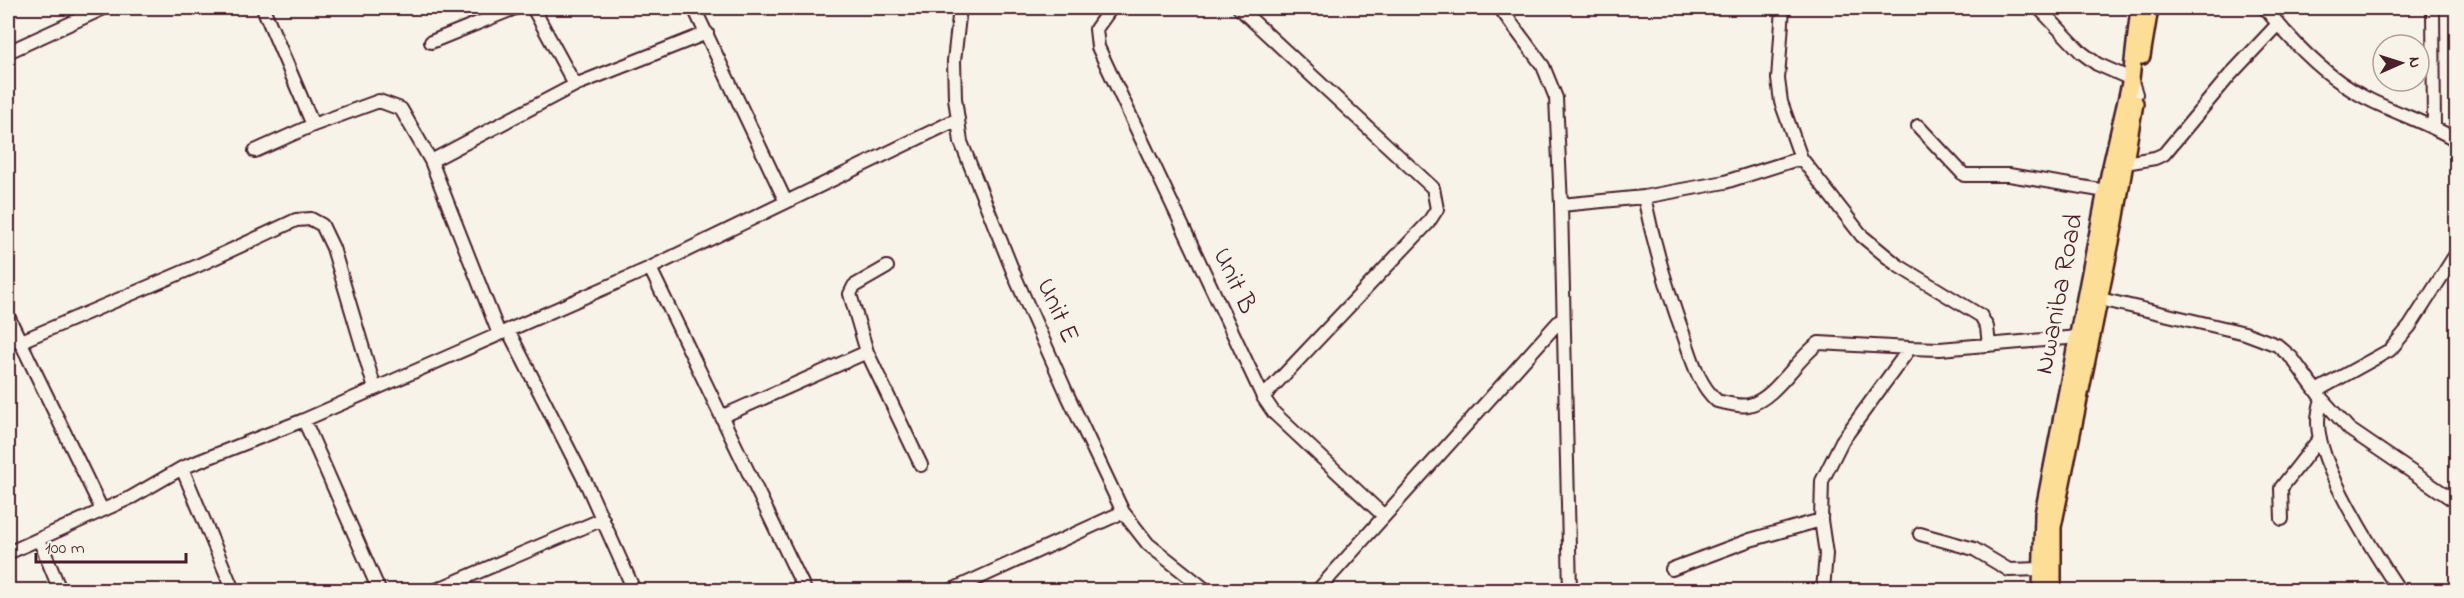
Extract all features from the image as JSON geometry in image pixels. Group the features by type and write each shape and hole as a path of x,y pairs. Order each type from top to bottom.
{"main road":[{"name":"Nwaniba Road","path":"2041,591 2043,514 2106,191 2133,87 2139,8"},
{"path":"2053,591 2053,527 2100,299 2125,163 2133,87 2150,8"}],"street":[{"path":"8,52 104,8"},
{"path":"263,8 313,125"},
{"path":"431,42 515,8"},
{"path":"533,8 575,85"},
{"path":"694,8 786,202"},
{"name":"Unit B","path":"1111,8 1096,29 1098,47 1263,397 1274,412 1384,516"},
{"path":"1239,8 1397,153 1433,188 1437,199 1437,209 1428,223 1263,397"},
{"path":"1500,8 1543,66 1556,98 1561,205 1570,591"},
{"path":"1783,8 1778,79 1781,102 1801,158 1863,236 1897,264 1981,316 1987,327 1989,345"},
{"path":"2039,8 2081,52 2133,87"},
{"path":"2265,8 2298,46 2340,82 2364,98 2434,127 2457,140"},
{"path":"2433,8 2434,127"},
{"name":"Unit E","path":"960,9 954,61 958,120 967,160 1012,268 1068,396 1123,512 1148,544 1206,591"},
{"path":"2125,163 2155,159 2164,154 2230,75 2278,24"},
{"path":"431,160 575,85 707,33"},
{"path":"255,151 313,125 379,101 401,109 431,160 504,332 603,519 634,591"},
{"path":"8,553 132,497 182,468 375,390 650,268 958,120"},
{"path":"1918,126 1964,176 2009,175 2106,191"},
{"path":"1561,205 1644,197 1725,182 1801,158"},
{"path":"1644,197 1659,265 1700,381 1717,402 1749,405 1768,395 1808,351 1819,343 1940,349 2078,337"},
{"path":"20,342 197,266 296,219 311,219 322,225 333,248 375,390"},
{"path":"2319,395 2390,350 2410,326 2457,254"},
{"path":"887,267 854,286 850,294 867,352 921,465"},
{"path":"650,268 805,591"},
{"path":"2100,299 2262,337 2292,358 2319,395 2349,429 2457,502"},
{"path":"8,316 102,510"},
{"path":"1318,591 1563,317"},
{"path":"1823,591 1826,554 1821,520 1822,481 1830,461 1886,378 1910,348"},
{"path":"723,416 867,352"},
{"path":"2319,395 2320,438 2333,472 2362,535 2399,591"},
{"path":"304,420 379,591"},
{"path":"2282,519 2281,488 2320,438"},
{"path":"182,468 233,591"},
{"path":"953,590 1123,512"},
{"path":"436,591 603,519"},
{"path":"1672,569 1750,540 1821,520"},
{"path":"1920,534 1974,549 2009,570 2040,569"},
{"path":"39,539 60,591"}]}
